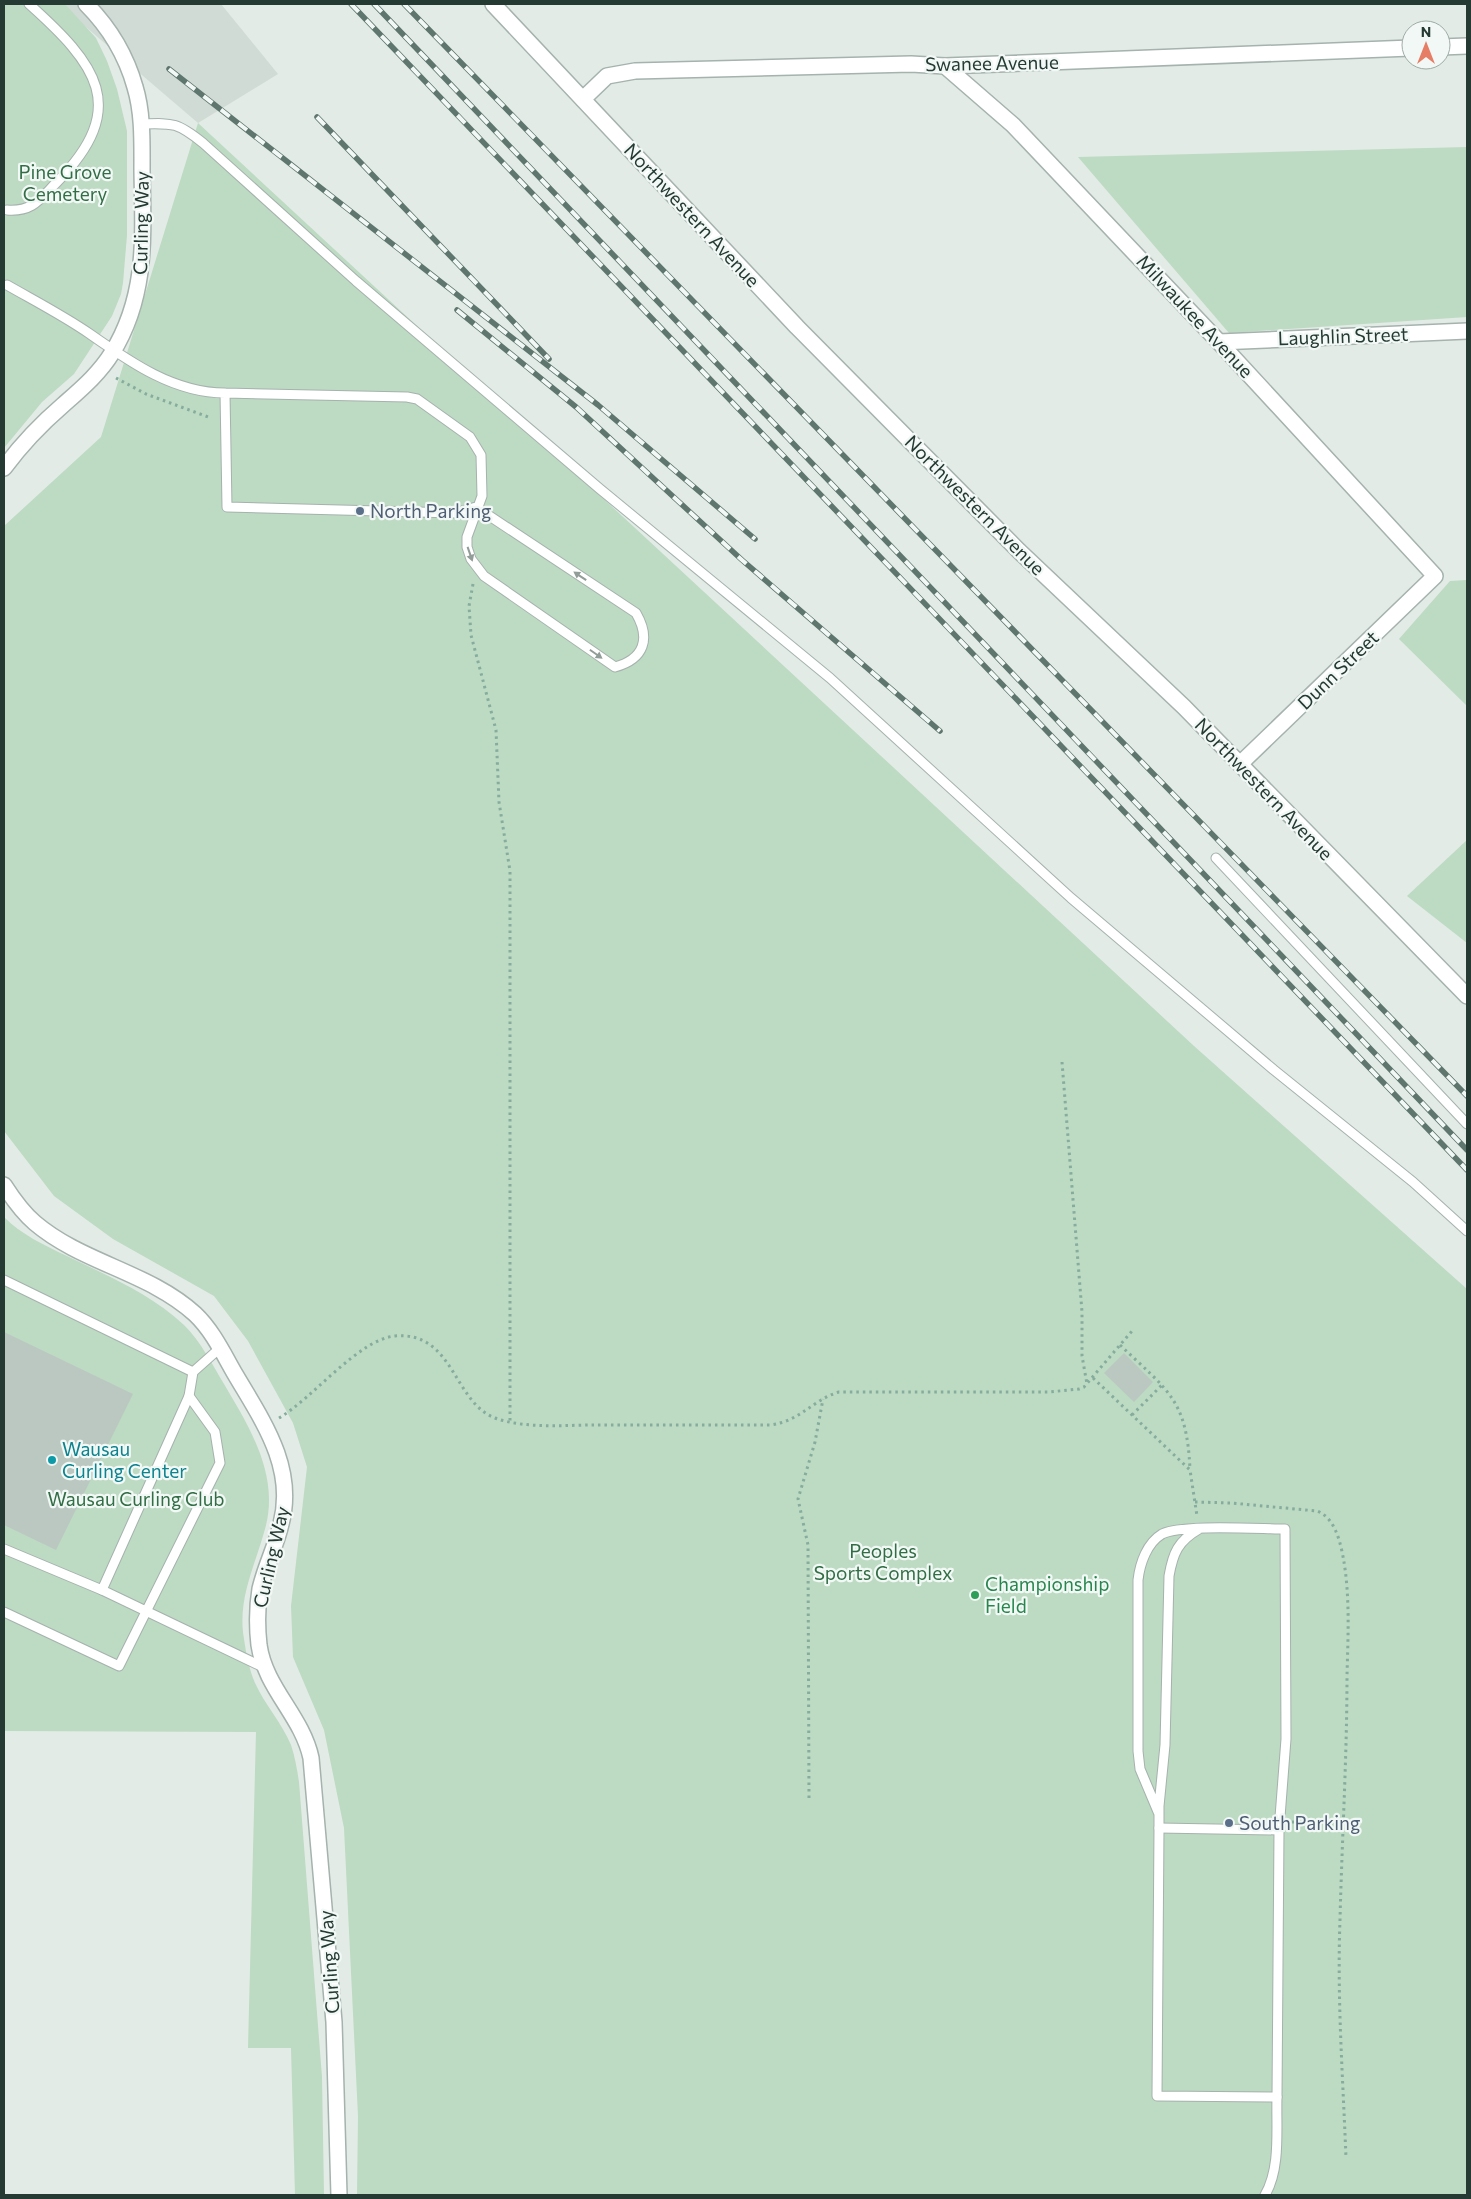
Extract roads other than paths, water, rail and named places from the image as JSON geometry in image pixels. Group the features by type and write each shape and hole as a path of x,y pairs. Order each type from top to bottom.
{"street":[{"name":"Curling Way","path":"4,468 32,434 96,374 113,351 126,325 134,302 142,264 141,124 136,90 122,52 107,28 86,4"},
{"name":"Northwestern Avenue","path":"493,4 818,348 1019,551 1184,707 1467,996"},
{"path":"1451,47 1467,46"},
{"name":"Swanee Avenue","path":"583,99 607,76 635,72 911,64 945,66 1401,48"},
{"name":"Milwaukee Avenue","path":"945,66 1013,125 1219,342 1435,576"},
{"name":"Laughlin Street","path":"1219,342 1467,331"},
{"name":"Dunn Street","path":"1240,764 1435,576"},
{"name":"Curling Way","path":"4,1185 24,1213 46,1232 70,1246 142,1279 186,1307 205,1326 220,1348 265,1425 281,1461 285,1496 282,1524 259,1598 258,1636 265,1668 270,1680 304,1736 309,1748 312,1764 334,2013 339,2195"}],"lane":[{"path":"7,210 18,211 27,209 67,172 90,142 98,118 98,100 95,88 80,57 63,35 29,4"},
{"path":"141,124 174,124 187,130 203,143 356,281 592,483 830,678 1078,904 1274,1070 1413,1182 1467,1231"},
{"path":"7,285 90,334 113,351 174,384 225,394 407,398 417,400 470,437 481,455 482,496 476,507 467,537 467,547 476,566 484,576 615,667 625,664 640,654 644,639 643,626 636,613 476,507 455,513 227,507 225,394"},
{"path":"1216,858 1467,1124"},
{"path":"4,1280 193,1372"},
{"path":"102,1590 189,1396 193,1372 220,1348"},
{"path":"4,1612 119,1666 220,1463 215,1432 189,1396"},
{"path":"1159,1814 1140,1769 1138,1751 1138,1580 1144,1556 1156,1538 1168,1532 1199,1529 1285,1529 1286,1738 1280,1826 1277,2097 1274,2168 1271,2183 1265,2195"},
{"path":"1199,1529 1185,1537 1180,1543 1172,1559 1169,1576 1165,1745 1159,1814 1158,2096 1277,2097"},
{"path":"4,1549 102,1590 265,1668"},
{"path":"1159,1828 1280,1826"}],"railway":[{"path":"351,4 1467,1170"},
{"path":"374,4 1467,1150"},
{"path":"404,4 1467,1096"},
{"path":"169,69 598,405 755,539"},
{"path":"317,117 549,359"},
{"path":"457,310 576,407 742,560 940,731"}],"place":[{"name":"North Parking","path":"360,511"},
{"name":"Wausau Curling Center","path":"52,1460"},
{"name":"Championship Field","path":"975,1595"},
{"name":"South Parking","path":"1229,1823"}],"park label":[{"name":"Pine Grove Cemetery","path":"65,183"},
{"name":"Wausau Curling Club","path":"136,1499"},
{"name":"Peoples Sports Complex","path":"883,1562"}]}
